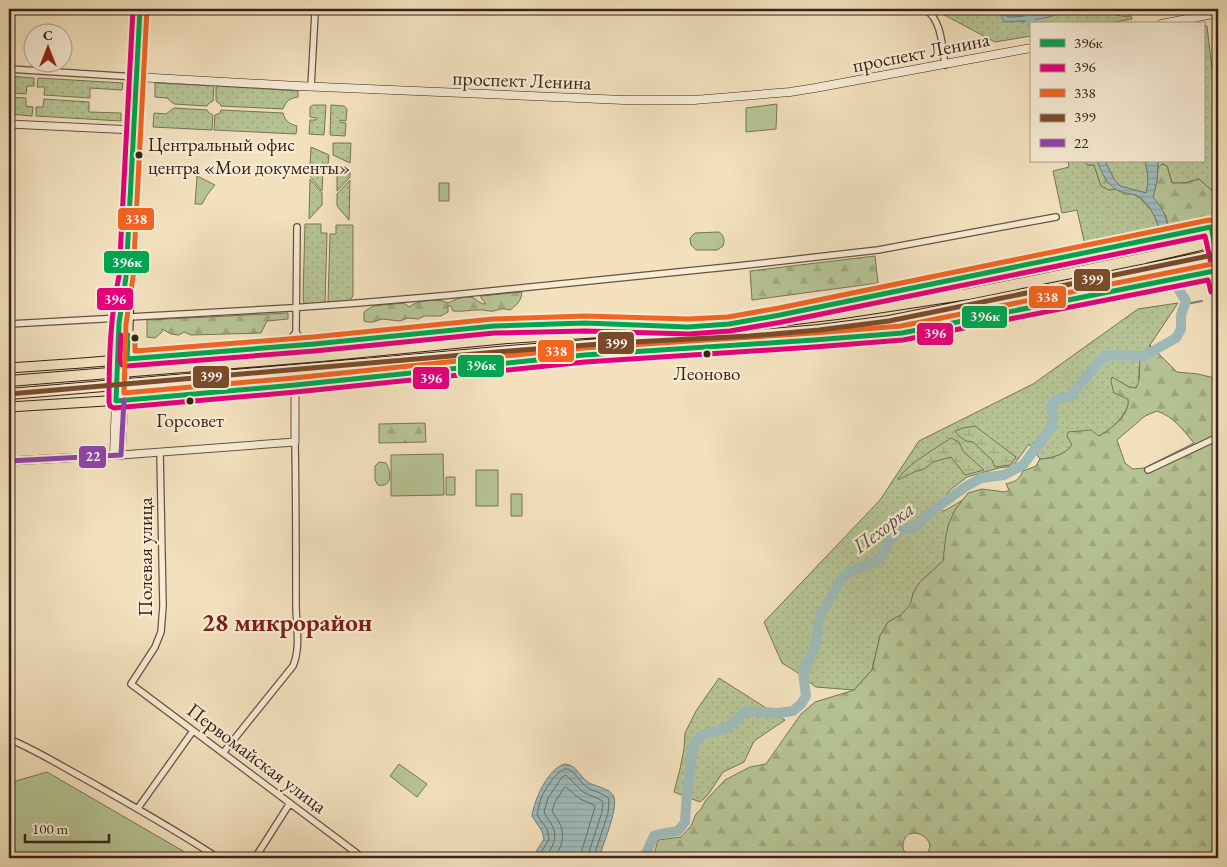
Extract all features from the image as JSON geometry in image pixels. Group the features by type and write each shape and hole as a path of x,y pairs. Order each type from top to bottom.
{"highway":[{"path":"9,381 321,356 507,338 795,319 968,294 1218,241"},
{"path":"9,394 508,351 749,336 888,322 1218,254"}],"main road":[{"path":"9,461 118,455 120,401 117,360 130,295 126,277 140,9"},
{"path":"1171,22 1218,13"},
{"name":"проспект Ленина","path":"136,77 310,87 612,100 694,100 790,92 1030,48"},
{"path":"729,324 1211,227"},
{"path":"1211,227 1218,261"},
{"path":"1211,227 1218,290"},
{"path":"1177,234 1190,237 1196,242 1201,252 1199,266 1187,276"},
{"path":"9,407 120,401 584,355 902,333 1216,270"},
{"path":"120,401 127,360 124,318"},
{"path":"9,368 223,352 494,326 584,323 688,327"},
{"path":"650,342 726,346"},
{"path":"221,391 216,391 209,386 204,378 203,371 205,364 210,358 223,352"}],"street":[{"path":"925,9 938,22 945,65"},
{"path":"1189,9 1192,18"},
{"path":"310,87 315,13"},
{"name":"проспект Ленина","path":"9,69 136,77"},
{"path":"9,124 134,130"},
{"path":"9,324 296,308 640,276 878,250 1056,217"},
{"path":"279,347 287,343 296,332 297,227"},
{"path":"296,332 299,337 314,344"},
{"path":"223,753 288,674 297,658 295,385"},
{"path":"1148,470 1218,437"},
{"path":"118,455 295,442"},
{"name":"Полевая улица","path":"131,684 156,647 161,632 163,606 160,452"},
{"name":"Первомайская улица","path":"131,684 363,858"},
{"path":"138,808 193,731"},
{"path":"9,739 44,756 138,808 218,858"},
{"path":"255,858 290,804"}],"green space":[{"path":"991,9 1022,22 1062,13 1064,9 1108,9 1118,16 1131,16 1132,19 1115,22 1030,22 1030,36 995,42 935,10"},
{"path":"1204,26 1207,26 1218,120 1218,194 1199,179 1185,183 1172,183 1167,166 1162,164 1158,168 1158,162 1204,162"},
{"path":"9,76 34,78 34,86 27,86 26,94 9,93"},
{"path":"38,78 123,83 122,90 90,88 90,98 44,95 45,87 37,87"},
{"path":"155,83 214,86 213,101 207,106 174,104 167,98 155,97"},
{"path":"216,86 298,91 298,97 289,100 283,109 221,106 216,101"},
{"path":"9,97 26,98 26,106 33,107 32,116 9,114"},
{"path":"44,99 89,102 89,112 121,113 121,121 36,116 36,107 43,107"},
{"path":"777,104 776,129 746,132 746,108"},
{"path":"313,105 326,105 324,135 309,134 310,120 316,120 316,118 310,117 310,107"},
{"path":"331,105 344,106 347,109 346,121 340,120 340,122 346,123 345,136 330,135"},
{"path":"174,108 207,110 213,115 212,130 153,127 154,113 166,114"},
{"path":"221,110 283,113 288,122 297,126 296,134 214,130 215,115 220,113"},
{"path":"333,143 351,143 350,163 333,155"},
{"path":"311,147 329,155 328,164 323,164 323,167 310,166"},
{"path":"1068,162 1086,162 1088,165 1094,165 1101,186 1109,190 1115,189 1125,194 1133,194 1140,198 1152,211 1160,230 1085,245 1077,210 1062,213 1053,171 1069,167"},
{"path":"1086,162 1097,162 1106,180 1115,189 1109,190 1101,186 1094,165 1087,165"},
{"path":"1106,162 1145,162 1148,177 1146,193 1120,186 1114,179"},
{"path":"1162,164 1167,166 1172,183 1185,183 1199,179 1218,194 1218,218 1169,229 1166,216 1153,197 1158,168"},
{"path":"310,169 323,170 322,191 310,176"},
{"path":"337,170 350,171 350,177 337,191"},
{"path":"197,176 215,185 202,204 195,204"},
{"path":"310,179 322,193 322,205 309,219"},
{"path":"350,180 349,220 337,206 337,194"},
{"path":"439,183 449,183 449,201 439,201"},
{"path":"305,224 321,224 321,233 327,233 325,303 304,303"},
{"path":"336,225 353,225 353,296 348,301 328,302 330,234 336,234"},
{"path":"719,232 723,236 724,242 723,246 717,250 696,250 691,245 690,238 695,233"},
{"path":"875,256 878,283 752,300 750,271"},
{"path":"522,292 521,298 510,310 453,311 451,306 448,306 448,312 441,316 424,316 418,319 408,318 400,321 382,319 373,322 364,321 364,312 373,306 404,303 409,307 423,301 434,300 448,303 467,297 486,304 481,296"},
{"path":"1178,303 1150,345 1148,356 1139,369 1139,383 1135,388 1112,378 1125,394 1128,404 1123,415 1107,431 1095,437 1067,436 1073,445 1062,453 1049,458 1040,459 1029,444 1013,466 967,477 950,490 937,507 944,511 963,500 955,510 943,561 919,583 913,594 911,605 901,615 888,622 880,636 872,670 854,690 816,687 782,663 764,622 880,500 919,441 1033,384 1138,309"},
{"path":"288,313 288,319 267,321 261,333 191,335 184,332 179,335 171,334 162,329 162,332 155,338 147,337 147,320"},
{"path":"1150,345 1177,372 1214,378 1218,384 1218,706 1215,710 1213,747 1218,756 1218,858 921,858 928,852 930,845 927,840 916,833 910,834 905,838 903,846 906,853 912,858 653,858 658,840 681,837 691,826 696,814 706,800 725,780 750,767 766,764 801,714 815,702 854,690 872,670 880,636 888,622 901,615 910,605 919,583 943,561 949,523 955,510 968,493 982,489 1005,492 1009,490 1006,484 1020,477 1023,471 1036,466 1040,459 1049,458 1066,451 1072,445 1067,436 1068,432 1091,430 1099,436 1109,429 1123,415 1128,405 1128,399 1114,393 1111,382 1112,377 1129,387 1136,388 1139,378 1140,360 1148,356","holes":["1157,411 1178,424 1194,443 1144,468 1133,469 1125,463 1117,440 1145,416"]},
{"path":"425,423 426,442 379,443 379,424"},
{"path":"975,426 1016,457 1010,465 995,467 992,460 973,442 966,441 955,431"},
{"path":"951,438 959,442 963,451 984,470 965,475 951,457 933,462 924,469 898,480 914,463"},
{"path":"443,454 444,495 391,496 391,455"},
{"path":"379,462 386,463 390,474 390,478 383,485 378,485 375,480 375,466"},
{"path":"476,470 498,470 498,506 476,506"},
{"path":"446,477 455,477 455,495 446,495"},
{"path":"511,494 522,494 522,516 511,516"},
{"path":"719,678 785,720 754,741 744,762 723,772 707,796 700,802 674,792 684,749 685,733 696,711"},
{"path":"399,764 427,784 417,797 390,776"},
{"path":"47,772 195,858 9,858 9,783"}],"water":[{"path":"991,9 1064,9 1062,12 1051,17 1004,22 1000,14"},
{"path":"1097,162 1106,162 1114,179 1120,186 1146,193 1148,177 1145,162 1158,162 1157,181 1153,197 1163,212 1169,229 1160,230 1153,214 1142,199 1114,188 1104,176"},
{"path":"565,764 572,766 591,784 611,792 615,800 613,815 600,858 532,858 544,839 542,831 532,816 536,802 548,778"}],"waterway":[{"name":"Пехорка","path":"1028,9 1031,22"},
{"name":"Пехорка","path":"644,858 654,836 678,831 685,822 691,766 690,759 695,742 702,735 728,728 745,711 778,713 793,711 801,704 806,696 803,672 815,648 820,616 847,573 872,563 885,551 889,540 902,530 916,526 932,511 965,487 981,478 1004,475 1023,465 1052,426 1053,416 1051,407 1057,399 1071,396 1101,359 1109,355 1144,356 1176,338 1181,329 1181,315 1186,301 1176,283"},
{"path":"1186,304 1202,301"}],"transit line":[{"name":"396","path":"133,9 119,276 112,323 110,354 109,402 110,406 114,408 296,392 585,362 903,340 1208,280 1211,292"},
{"name":"396к","path":"140,9 126,277 119,323 116,401 295,385 584,355 902,333 1214,271 1218,290"},
{"name":"338","path":"147,9 133,277 126,324 124,393 294,378 583,348 901,326 1217,263"},
{"name":"338","path":"135,335 135,351 313,337 493,319 585,316 688,319 728,317 1209,220 1215,221 1218,225"},
{"name":"396к","path":"128,335 127,359 314,344 494,326 585,323 688,327 729,324 1211,227 1218,261"},
{"name":"396","path":"121,335 120,360 122,365 127,366 315,351 494,333 585,331 689,334 730,331 782,322 1205,236 1211,263"},
{"name":"399","path":"9,394 509,351 819,330 889,321 1218,254"},
{"name":"22","path":"9,461 121,455 124,400"}],"place":[{"name":"Центральный офис центра «Мои документы»","path":"139,155"},
{"name":"Леоново","path":"707,354"},
{"name":"Горсовет","path":"190,401"}],"district":[{"name":"28 микрорайон","path":"287,622"}]}
